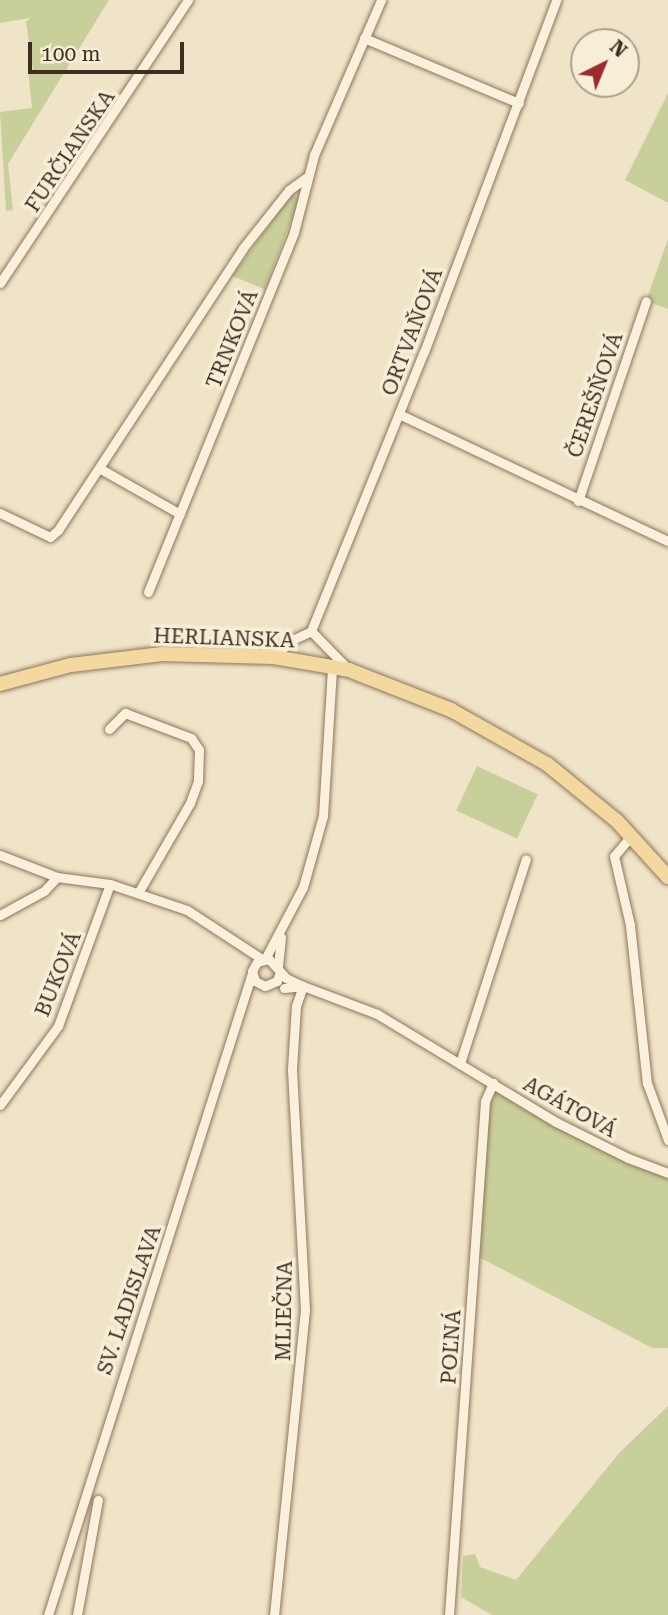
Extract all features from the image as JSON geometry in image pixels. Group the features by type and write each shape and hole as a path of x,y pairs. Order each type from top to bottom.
{"main road":[{"name":"HERLIANSKA","path":"0,684 71,665 162,654 274,657 349,670 406,690 498,733 586,793 631,836 668,877"}],"street":[{"name":"FURČIANSKA","path":"0,283 188,0"},
{"name":"TRNKOVÁ","path":"148,592 294,232 308,176 381,0"},
{"name":"ORTVAŇOVÁ","path":"311,631 519,103 556,0"},
{"path":"364,38 519,103"},
{"name":"TRNKOVÁ","path":"0,513 50,537 99,468 243,248 289,190 308,176"},
{"name":"ČEREŠŇOVÁ","path":"578,501 646,301"},
{"path":"398,414 578,501 668,541"},
{"path":"99,468 180,514"},
{"path":"274,657 290,641 311,631 349,670"},
{"path":"252,970 264,959 281,935 303,887 323,816 332,667"},
{"path":"109,729 125,713 191,738 199,750 198,781 190,803 138,892"},
{"path":"631,836 614,856 630,925 647,1083 668,1140"},
{"path":"0,855 57,877 110,884 187,909 248,953 252,970 265,985 284,988 303,985"},
{"path":"460,1063 526,859"},
{"path":"0,915 44,891 57,877"},
{"name":"BUKOVÁ","path":"0,1105 58,1026 110,884"},
{"path":"243,997 265,985 279,969 281,935"},
{"name":"AGÁTOVÁ","path":"248,953 264,959 303,985 377,1014 596,1143 668,1173"},
{"name":"SV. LADISLAVA","path":"48,1615 252,970"},
{"name":"MLIEČNA","path":"274,1615 305,1310 292,1069 296,1006 303,985"},
{"path":"284,988 296,1006"},
{"name":"POĽNÁ","path":"449,1615 485,1101 493,1083"},
{"path":"77,1615 98,1500"}],"green space":[{"path":"0,0 109,0 8,164 13,210 6,211 0,112 32,108 28,70 33,69 26,22 30,18 0,23"},
{"path":"668,93 668,203 625,180"},
{"path":"291,195 299,198 265,289 232,276"},
{"path":"668,239 668,309 646,301"},
{"path":"477,766 538,794 517,839 456,810"},
{"path":"493,1083 520,1101 668,1173 668,1348 652,1348 475,1255 486,1101"},
{"path":"668,1406 668,1615 492,1615 461,1597 463,1556 475,1554 480,1567 516,1580 620,1452"}]}
